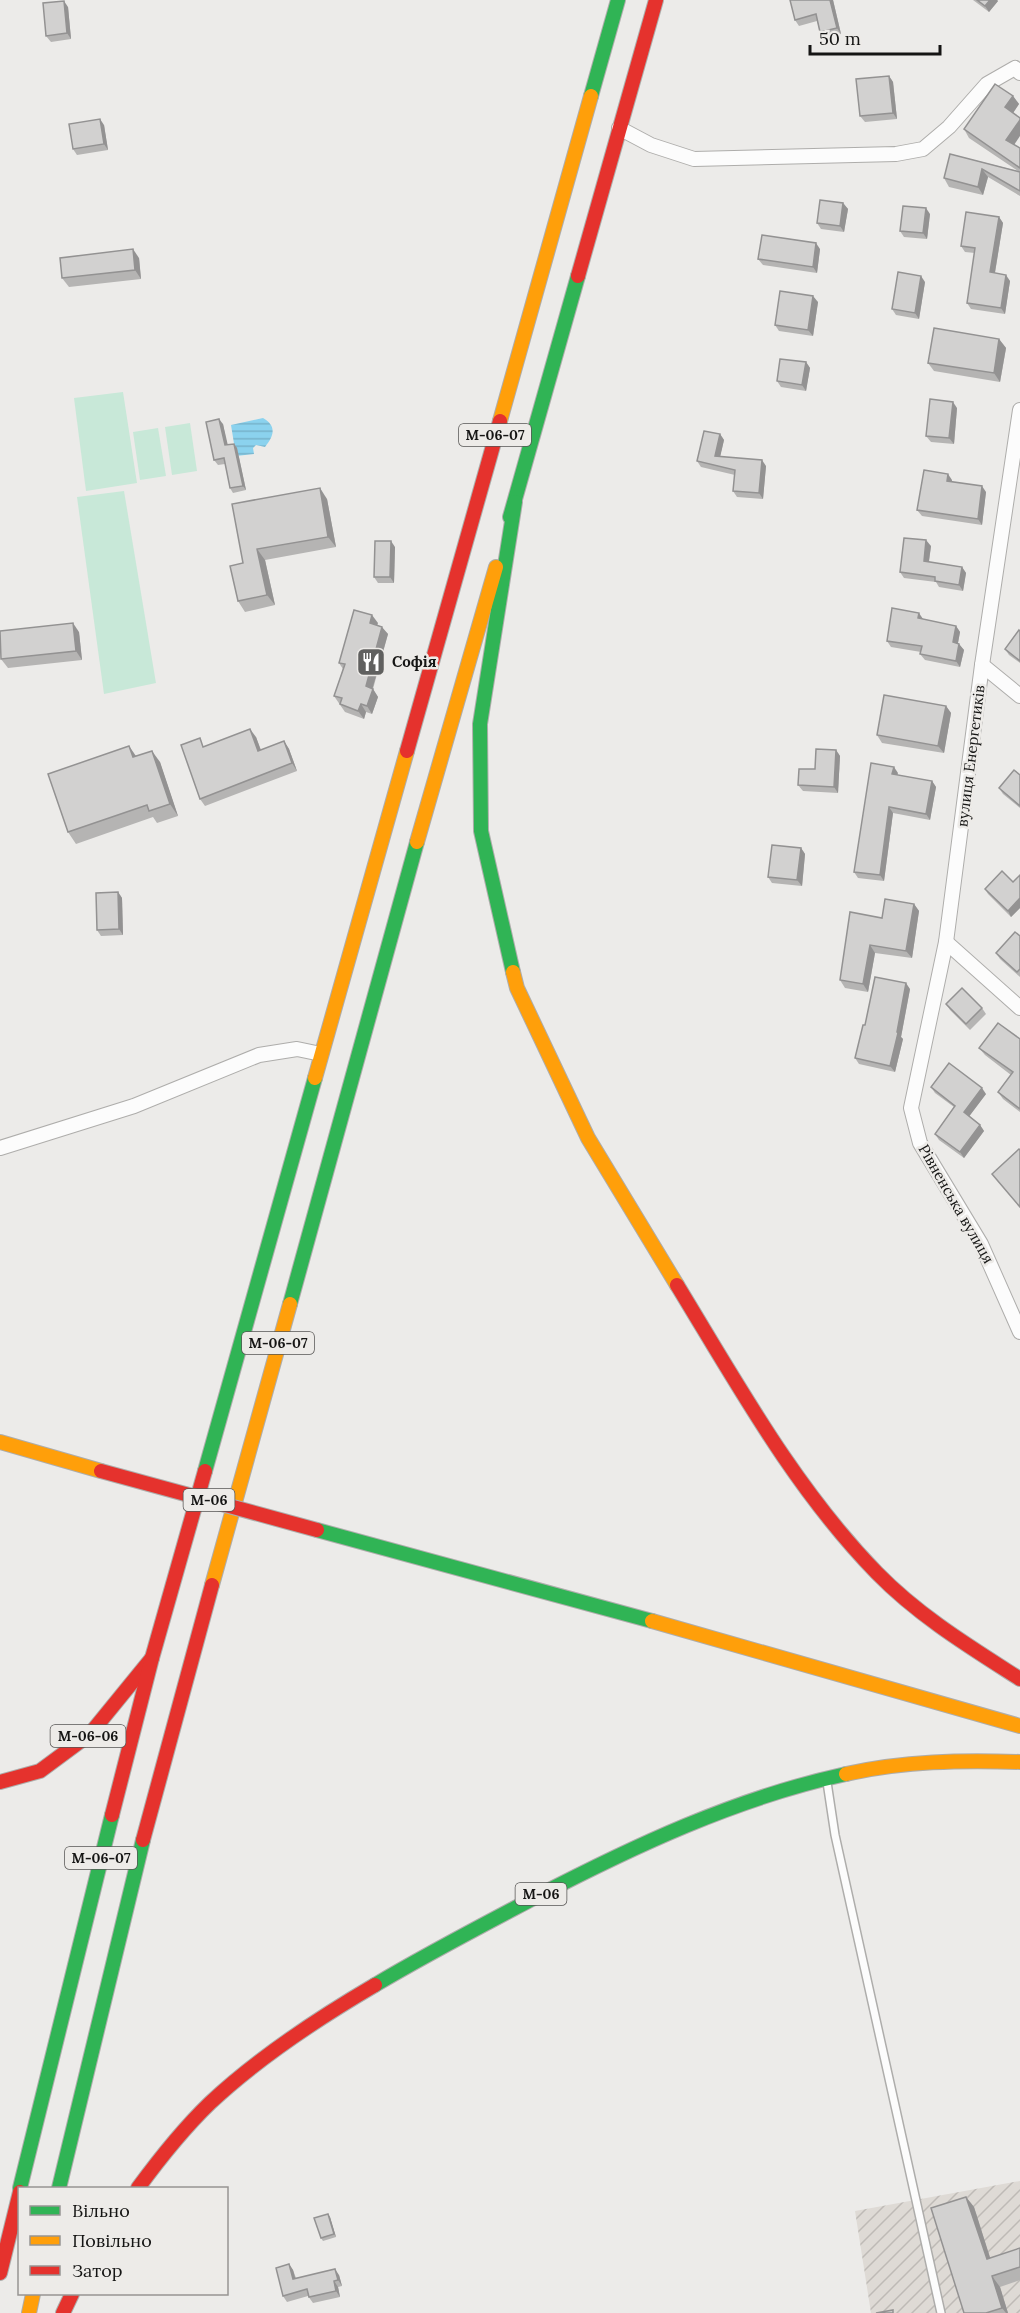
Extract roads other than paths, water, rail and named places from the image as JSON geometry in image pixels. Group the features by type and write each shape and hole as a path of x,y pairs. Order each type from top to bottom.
{"main road":[{"name":"М-06-07","path":"21,2187 152,1658 618,0"},
{"name":"М-06-07","path":"59,2187 150,1810 408,873 656,0"},
{"path":"515,502 480,724 481,831 517,987 588,1138 774,1444 829,1518 878,1574 947,1633 1020,1679"},
{"name":"М-06","path":"0,1442 676,1628 1020,1726"},
{"name":"М-06-06","path":"0,1782 40,1771 90,1734 152,1658"},
{"name":"М-06","path":"139,2187 163,2154 226,2089 291,2038 373,1985 575,1876 672,1831 741,1804 827,1779 868,1769 951,1760 1020,1762"},
{"name":"М-06-07","path":"0,2272 18,2198"},
{"path":"29,2313 33,2295"},
{"path":"63,2313 72,2295"}],"street":[{"path":"620,128 651,145 694,159 896,154 923,149 949,127 987,84 1017,71"},
{"name":"вулиця Енергетиків","path":"912,1103 946,942 982,665 1020,410"},
{"path":"982,665 1020,696"},
{"path":"946,942 1020,1008"},
{"path":"0,1148 134,1106 259,1054 297,1049 321,1054"},
{"name":"Рівненська вулиця","path":"912,1103 920,1143 981,1244 1020,1332"}],"lane":[{"path":"827,1779 835,1835 941,2313"}],"water":[{"path":"263,418 270,424 273,431 268,443 265,447 256,445 253,448 254,454 236,456 231,425"}],"place":[{"name":"Софія","path":"371,662"}]}
